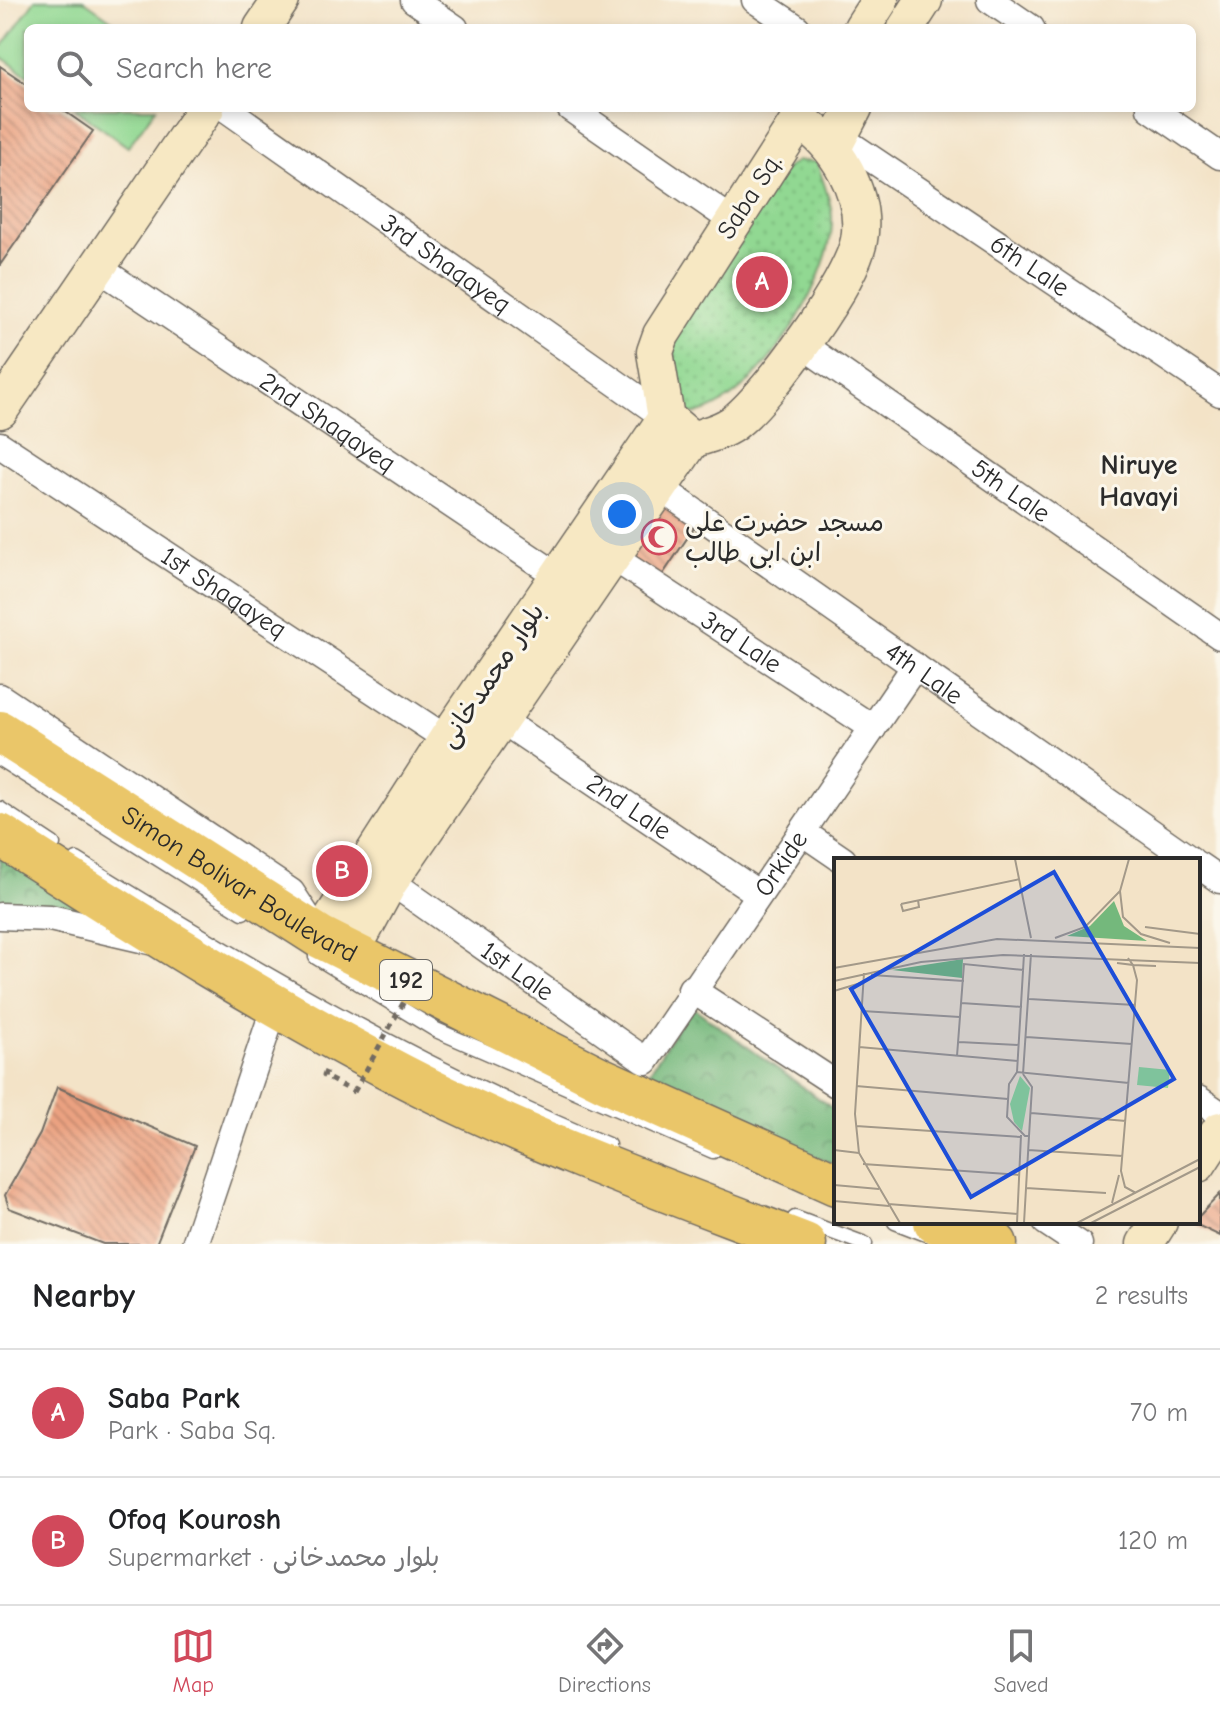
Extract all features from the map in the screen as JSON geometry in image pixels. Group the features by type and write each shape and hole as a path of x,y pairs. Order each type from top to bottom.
{"main road":[{"name":"Simon Bolivar Boulevard","path":"0,732 325,945 824,1188"},
{"path":"0,835 171,945 275,1006 418,1083 527,1134 805,1244"},
{"path":"941,1224 996,1244"}],"street":[{"path":"265,24 281,0"},
{"path":"414,0 449,24"},
{"path":"755,0 791,24"},
{"path":"865,24 880,0"},
{"path":"909,24 924,0"},
{"path":"990,0 1025,24"},
{"path":"0,410 203,112"},
{"name":"3rd Shaqayeq","path":"231,112 679,429"},
{"path":"576,112 733,221"},
{"path":"1156,112 1220,156"},
{"name":"Saba Sq.","path":"803,114 818,131 842,131 859,216 859,239 851,264 801,344 756,404 733,424 679,429 655,352 661,335 733,221 803,114"},
{"name":"6th Lale","path":"842,131 1220,393"},
{"name":"2nd Shaqayeq","path":"97,267 558,576"},
{"name":"5th Lale","path":"801,344 1220,636"},
{"name":"بلوار محمدخانی","path":"325,945 390,881 659,487 679,429"},
{"name":"بلوار محمدخانی","path":"325,945 447,739 558,576 679,429"},
{"name":"1st Shaqayeq","path":"0,445 447,739"},
{"name":"4th Lale","path":"659,487 1188,858"},
{"name":"3rd Lale","path":"611,556 873,728"},
{"name":"Orkide","path":"646,1061 691,989 915,666"},
{"path":"0,697 291,892 325,945"},
{"name":"2nd Lale","path":"500,719 759,894"},
{"path":"802,832 840,858"},
{"path":"1200,866 1220,880"},
{"name":"1st Lale","path":"390,881 646,1061"},
{"path":"0,916 50,918 171,945"},
{"path":"691,989 834,1083"},
{"path":"195,1244 275,1006"},
{"path":"1200,1100 1220,1114"},
{"path":"1200,1161 1220,1130"},
{"path":"1049,1224 1079,1244"}],"lane":[{"path":"0,759 261,923"},
{"path":"0,809 215,945 348,1020 532,1114 618,1149"},
{"path":"325,945 436,1030 731,1158"},
{"path":"777,1211 865,1244"},
{"path":"900,1224 953,1244"}],"path":[{"path":"324,1076 354,1092 428,958"}],"green space":[{"path":"35,0 83,0 117,24 24,24 24,73 0,56 0,50"},
{"path":"80,112 153,112 128,147"},
{"path":"797,161 817,162 831,208 828,248 818,278 783,341 760,370 735,393 710,409 684,415 675,377 673,336 785,169"},
{"path":"0,846 109,922 64,905 0,904"},
{"path":"691,1006 834,1110 834,1164 640,1087"}],"building":[{"path":"0,66 24,82 24,112 66,112 93,131 0,265"},
{"name":"مسجد حضرت علی ابن ابی طالب","path":"660,492 700,519 657,583 618,555"},
{"path":"57,1087 195,1146 156,1244 103,1244 9,1208 5,1195 40,1134"},
{"path":"1220,1194 1220,1236 1197,1225 1200,1224 1200,1215"}],"place":[{"name":"Saba Park","path":"762,282"},
{"name":"مسجد حضرت علی ابن ابی طالب","path":"659,537"},
{"name":"Ofoq Kourosh","path":"342,871"}],"district":[{"name":"Niruye Havayi","path":"1139,480"}]}
